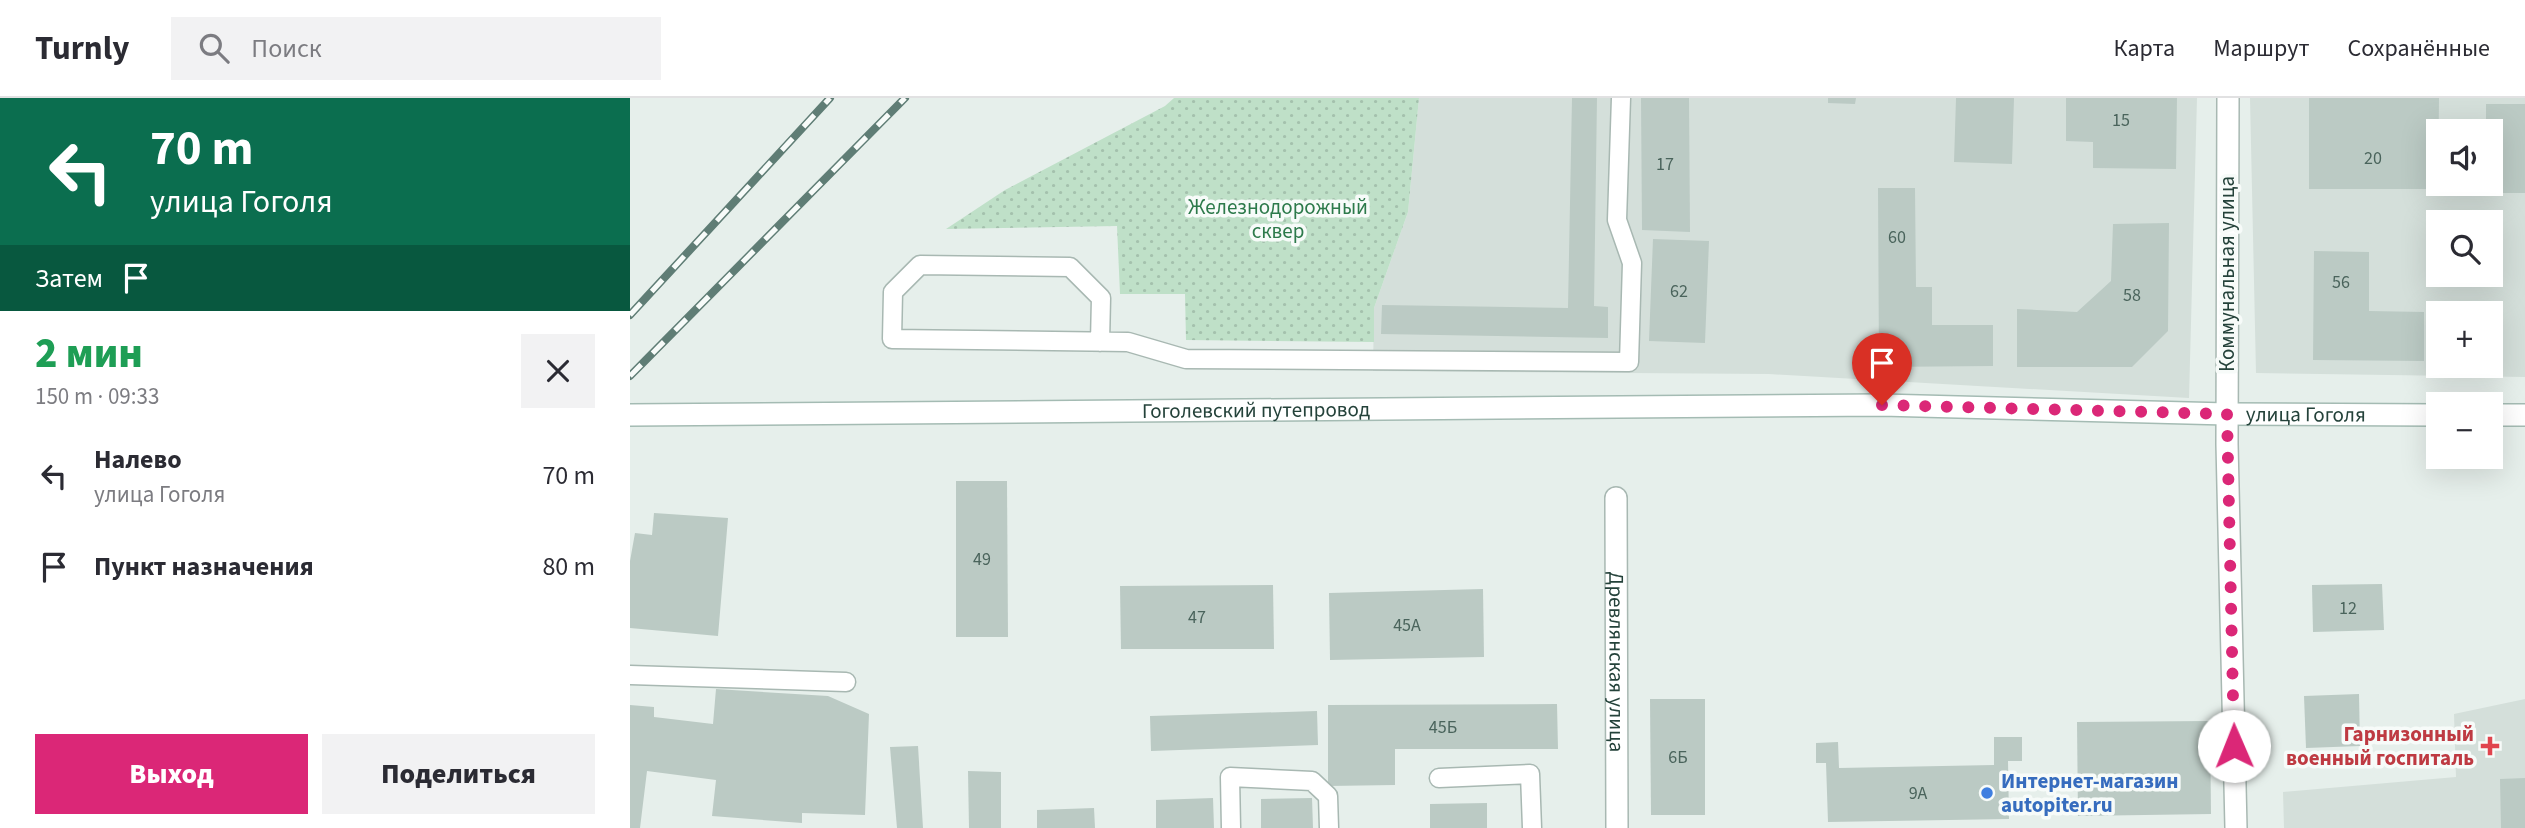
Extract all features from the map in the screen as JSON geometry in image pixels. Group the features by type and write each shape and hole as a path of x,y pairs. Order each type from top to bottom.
{"main road":[{"name":"Коммунальная улица","path":"2228,98 2227,414 2236,828"},
{"name":"улица Гоголя","path":"1882,405 2227,414 2426,415"},
{"name":"Гоголевский путепровод","path":"630,415 1882,405"},
{"path":"2503,415 2525,415"},
{"name":"Древлянская улица","path":"1616,498 1617,828"}],"lane":[{"path":"1100,342 1101,298 1070,267 920,265 893,292 892,339 1100,342 1128,342 1186,359 1629,362 1632,263 1617,220 1621,98"},
{"path":"630,675 846,682"},
{"path":"1439,778 1530,775 1532,828"},
{"path":"1231,828 1230,777 1312,780 1328,796 1329,828"}],"shaded area":[{"path":"1419,98 2197,98 2189,398 1769,374 1373,371 1374,308 1408,212"},
{"path":"2250,98 2525,98 2525,377 2503,377 2503,301 2426,301 2426,376 2256,373"},
{"name":"Гарнизонный военный госпиталь","path":"2525,699 2525,828 2284,828 2283,792 2456,777 2454,714"}],"green space":[{"name":"Железнодорожный сквер","path":"1174,98 1419,98 1408,212 1374,308 1374,342 1186,340 1185,294 1120,294 1117,226 946,229 1005,190 1165,106"}],"building":[{"path":"1572,98 1597,98 1594,306 1608,307 1608,338 1381,334 1382,305 1568,308"},
{"path":"1641,98 1689,98 1690,232 1642,230"},
{"path":"1828,98 1856,98 1855,104 1828,103"},
{"path":"1956,98 2014,98 2012,164 1954,162"},
{"path":"2066,98 2177,98 2176,169 2093,168 2093,142 2066,141"},
{"path":"2309,98 2439,98 2439,119 2426,119 2426,189 2309,189"},
{"path":"2486,104 2525,104 2525,193 2503,193 2503,119 2486,119"},
{"path":"1878,188 1915,188 1916,287 1932,287 1932,325 1993,325 1993,366 1879,367"},
{"path":"2169,223 2168,331 2132,367 2017,367 2017,309 2077,312 2111,281 2113,224"},
{"path":"1653,239 1709,241 1705,343 1649,341"},
{"path":"2314,251 2369,252 2369,311 2424,312 2424,361 2313,360"},
{"path":"956,481 1007,481 1008,637 956,637"},
{"path":"654,513 728,518 718,636 630,628 630,561 635,533 652,535"},
{"path":"2382,584 2384,630 2313,632 2312,585"},
{"path":"1273,585 1274,649 1121,649 1120,586"},
{"path":"1483,589 1484,657 1330,660 1329,593"},
{"path":"716,689 828,696 869,714 865,815 802,813 802,823 712,816 716,780 647,771 640,828 630,828 630,705 654,707 654,717 713,724"},
{"path":"2359,694 2360,746 2306,748 2304,696"},
{"path":"1650,699 1705,699 1705,815 1651,815"},
{"path":"1557,704 1558,749 1395,749 1395,785 1328,786 1328,705"},
{"path":"1317,711 1318,745 1151,751 1150,716"},
{"path":"2210,721 2211,814 2078,816 2077,722"},
{"path":"1994,737 2022,737 2022,761 2008,761 2009,819 1828,822 1826,763 1816,763 1816,743 1838,742 1839,768 1994,765"},
{"path":"918,746 923,828 897,828 890,747"},
{"path":"968,771 1001,772 1001,828 969,828"},
{"path":"2525,778 2525,828 2501,828 2500,779"},
{"path":"1213,798 1214,828 1156,828 1156,800"},
{"path":"1312,798 1313,828 1261,828 1261,799"},
{"path":"1487,803 1487,828 1430,828 1430,804"},
{"path":"1094,808 1095,828 1037,828 1037,810"}],"railway":[{"path":"630,315 830,98"},
{"path":"630,376 905,98"}],"place":[{"name":"Гарнизонный военный госпиталь","path":"2490,746"},
{"name":"Интернет-магазин autopiter.ru","path":"1987,793"}],"route":[{"path":"1882,405 2227,414 2234,746"}]}
